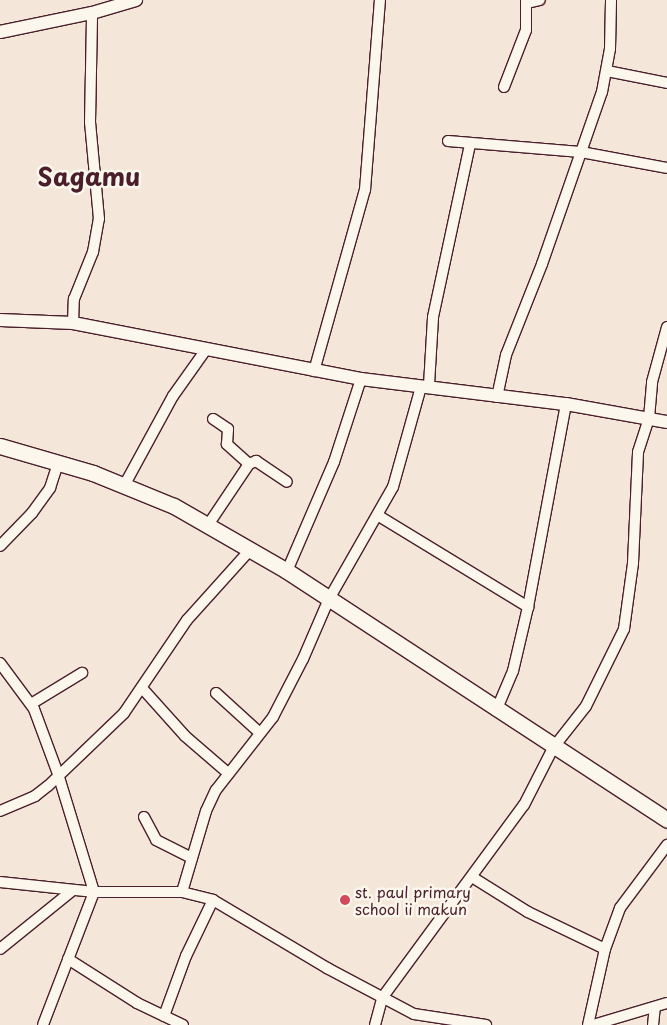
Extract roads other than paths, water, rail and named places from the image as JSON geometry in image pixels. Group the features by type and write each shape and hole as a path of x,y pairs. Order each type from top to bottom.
{"main road":[{"path":"0,446 125,484 174,506 208,525 287,572 496,711 667,820"}],"street":[{"path":"0,32 92,13 136,0"},
{"path":"314,370 365,190 380,0"},
{"path":"504,87 526,30 527,2 540,0"},
{"path":"497,397 506,355 581,152 607,71 611,0"},
{"path":"73,322 74,299 93,252 99,218 90,122 92,13"},
{"path":"607,71 667,84"},
{"path":"448,141 581,152 667,168"},
{"path":"182,892 206,811 228,773 273,717 303,659 329,599 393,488 425,386 433,317 470,144"},
{"path":"0,320 73,322 149,336 204,351 361,379 566,404 667,422"},
{"path":"375,1025 382,998 524,806 553,748 586,706 624,629 632,563 638,452 649,418 652,382 667,327"},
{"path":"125,484 173,396 204,351"},
{"path":"287,572 334,462 361,379"},
{"path":"496,711 513,671 528,607 566,404"},
{"path":"213,419 228,429 227,444 249,464"},
{"path":"208,525 249,464 256,461 287,482"},
{"path":"0,546 32,513 50,488 58,463"},
{"path":"378,516 528,607"},
{"path":"0,811 34,796 124,713 187,620 250,550"},
{"path":"0,663 30,704 58,774 94,892 43,1025"},
{"path":"30,704 82,673"},
{"path":"142,688 185,736 228,773"},
{"path":"216,693 260,733"},
{"path":"144,817 156,840 192,858"},
{"path":"588,1025 605,949 620,908 667,845"},
{"path":"472,877 528,912 605,949"},
{"path":"0,882 94,892 182,892 213,900 382,998 414,1014 486,1025"},
{"path":"0,949 72,890"},
{"path":"164,1016 186,956 213,900"},
{"path":"68,959 137,1003 182,1025"},
{"path":"593,1025 667,1003"},
{"path":"653,1025 655,1008"}],"place":[{"name":"st. paul primary school ii makun","path":"345,900"}],"district":[{"name":"Sagamu","path":"89,176"}]}
